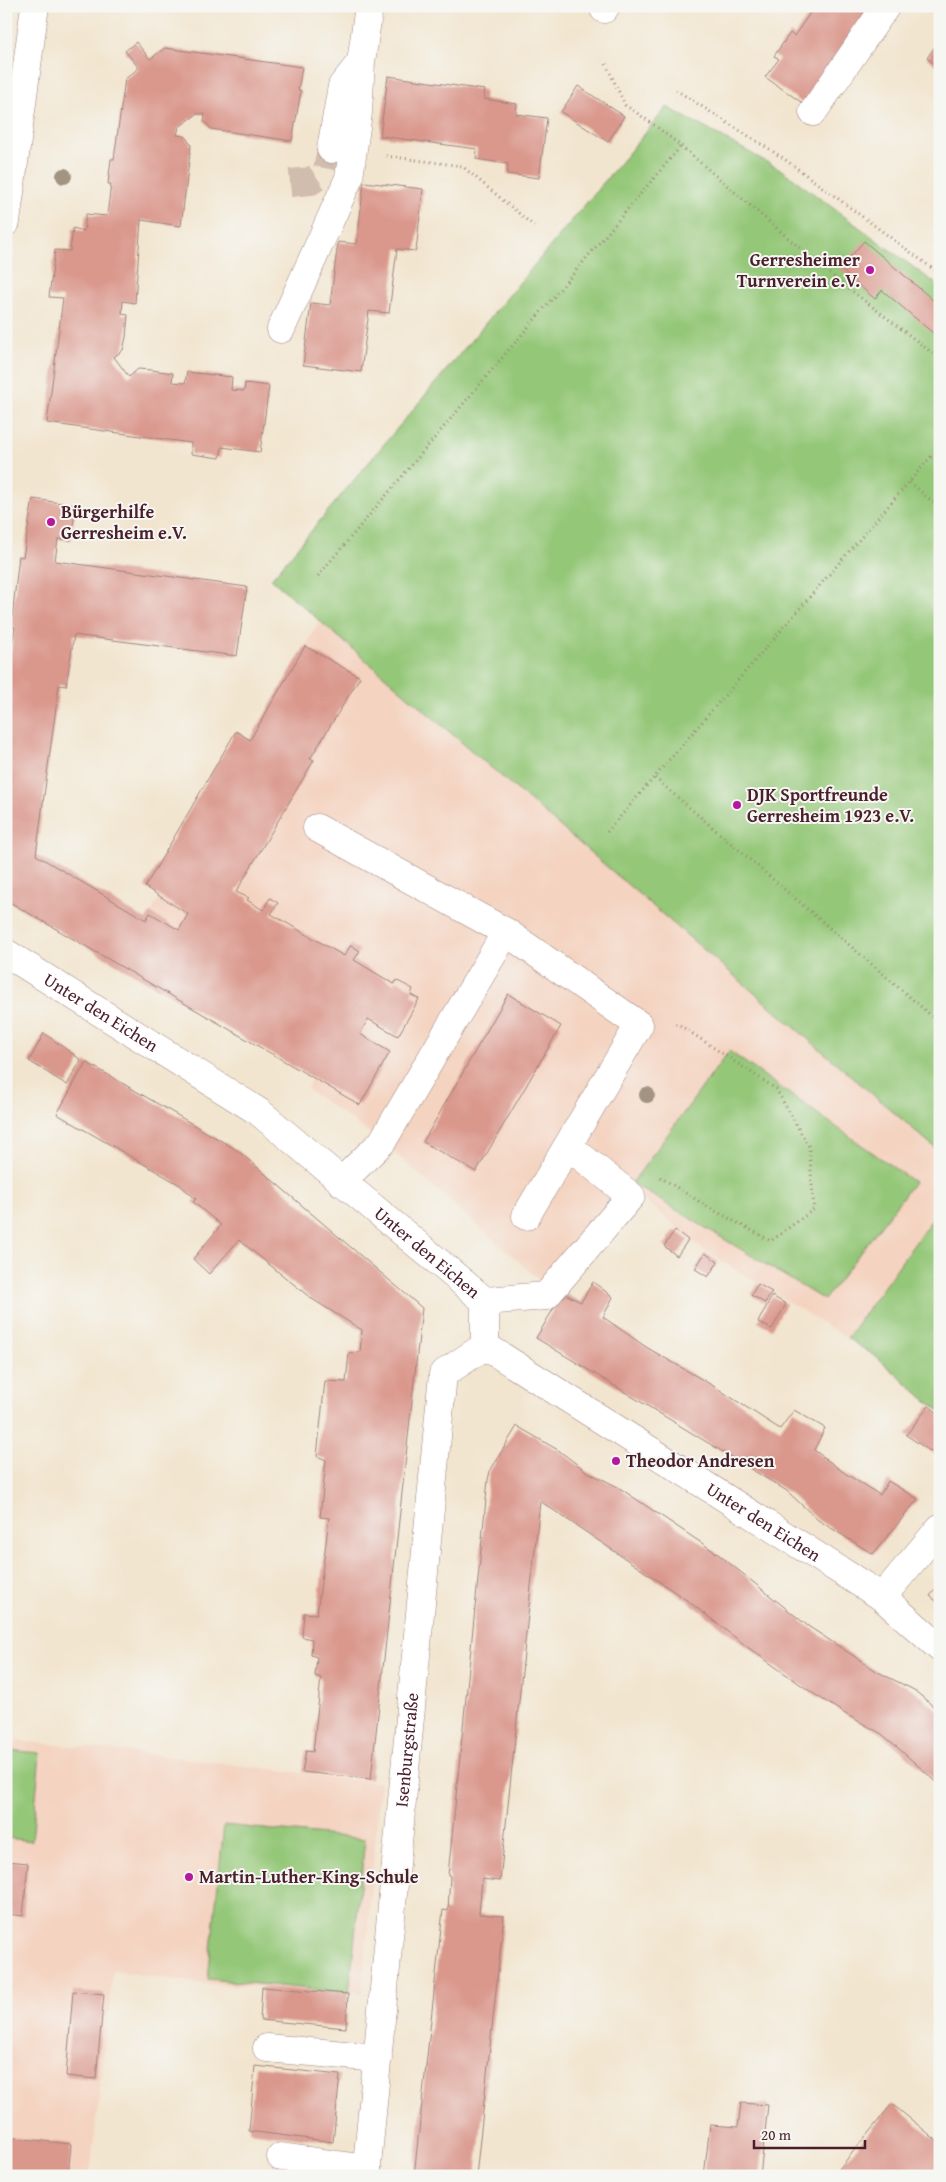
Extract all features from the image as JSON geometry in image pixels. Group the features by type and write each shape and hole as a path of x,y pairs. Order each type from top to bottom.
{"street":[{"path":"6,222 35,6"},
{"path":"281,329 349,178 342,151 342,86 361,62 370,6"},
{"path":"813,112 886,6"},
{"path":"318,828 506,932 639,1025 526,1216"},
{"path":"341,1182 382,1142 506,932"},
{"name":"Unter den Eichen","path":"6,953 259,1112 484,1302 484,1346 882,1597 940,1648"},
{"path":"484,1302 546,1296 630,1196 568,1146"},
{"name":"Isenburgstraße","path":"366,2173 443,1374 484,1346"},
{"path":"882,1597 940,1528"},
{"path":"267,2048 378,2058"},
{"path":"281,2157 366,2173"}],"path":[{"path":"606,64 625,105 681,146 830,274 940,359"},
{"path":"676,90 783,158 940,274"},
{"path":"318,576 681,146"},
{"path":"342,151 462,166 534,226"},
{"path":"606,832 655,778 940,446"},
{"path":"910,482 940,508"},
{"path":"655,778 940,1023"},
{"path":"630,1196 652,1171 708,1207 771,1240 814,1209 809,1147 776,1089 678,1024 639,1025"}],"shaded area":[{"path":"320,621 940,1152 940,1208 847,1338 705,1251 642,1198 543,1283 382,1142 307,1089 312,1077 120,966"},
{"name":"Martin-Luther-King-Schule","path":"6,1740 126,1751 380,1783 362,1993 208,1984 113,1971 90,2176 6,2176"}],"green space":[{"name":"DJK Sportfreunde Gerresheim 1923 e.V.","path":"667,107 783,171 940,287 940,1152 271,579"},
{"path":"729,1051 914,1182 824,1300 632,1183"},
{"path":"940,1208 940,1412 875,1356 847,1338"},
{"path":"6,1750 40,1753 32,1841 6,1838"},
{"path":"224,1825 365,1839 349,1993 208,1979"}],"building":[{"path":"815,6 873,6 804,104 765,77 779,59 774,56 790,33 794,36"},
{"path":"940,39 940,68 927,58"},
{"path":"136,42 150,59 165,48 302,67 298,90 301,91 292,141 211,129 204,121 205,114 197,114 179,127 177,135 185,136 191,145 181,226 141,220 135,303 123,301 122,314 128,315 126,337 123,350 114,357 129,377 138,369 151,370 173,373 172,382 185,383 187,372 232,377 231,390 244,391 245,383 269,386 260,452 222,447 220,458 191,454 191,443 47,423 63,298 49,297 55,250 70,251 73,228 84,231 86,214 107,216 111,184 108,184 111,159 114,159 125,79 139,68 125,51"},
{"path":"388,76 485,90 484,99 517,104 516,114 547,118 539,178 507,174 508,164 476,159 477,149 380,136"},
{"path":"578,86 624,116 608,142 561,112"},
{"path":"364,182 423,189 416,251 397,249 389,313 369,311 361,372 303,365 311,303 330,305 338,242 357,244"},
{"path":"864,241 940,306 940,339 882,290 875,299 840,269"},
{"path":"33,499 76,505 71,540 58,539 55,561 247,587 237,656 74,635 66,686 59,685 36,855 146,920 150,913 179,930 188,914 145,887 236,731 250,740 305,646 360,677 310,759 314,760 236,892 249,898 247,900 263,910 270,898 278,903 271,914 344,956 351,945 360,951 354,960 394,984 396,980 413,989 411,995 419,999 398,1036 368,1019 360,1034 390,1052 360,1105 6,900 6,677 15,627 11,626 19,556 23,557"},
{"path":"508,994 561,1026 476,1172 423,1142"},
{"path":"44,1033 81,1060 67,1085 29,1061"},
{"path":"86,1062 237,1150 422,1308 371,1779 302,1772 306,1751 313,1752 321,1678 315,1676 317,1657 311,1655 312,1639 302,1637 304,1613 317,1614 329,1518 320,1517 326,1460 317,1456 325,1381 346,1382 349,1353 360,1352 362,1330 312,1299 239,1240 209,1274 193,1259 221,1225 193,1202 196,1199 180,1185 57,1114"},
{"path":"675,1230 688,1240 677,1256 664,1246"},
{"path":"705,1253 718,1262 708,1277 695,1269"},
{"path":"593,1282 613,1297 603,1317 646,1347 715,1387 780,1429 794,1410 825,1428 814,1450 846,1474 880,1495 888,1481 918,1499 873,1554 818,1520 787,1491 536,1338 563,1293 581,1302"},
{"path":"758,1284 772,1292 765,1303 751,1295"},
{"path":"772,1296 786,1304 772,1329 758,1322"},
{"path":"929,1406 940,1415 940,1451 936,1455 906,1435"},
{"path":"517,1426 558,1450 586,1471 618,1487 718,1554 808,1626 878,1672 914,1690 940,1712 940,1785 882,1734 814,1694 750,1649 688,1601 540,1501 500,1881 482,1879 479,1914 504,1916 476,2176 414,2176 443,1910 448,1911 450,1876 448,1875 488,1480 490,1471"},
{"path":"940,1584 940,1604 930,1596"},
{"path":"6,1861 28,1863 23,1916 6,1914"},
{"path":"262,1987 348,1994 346,2028 260,2020"},
{"path":"73,1991 104,1994 96,2079 66,2076"},
{"path":"255,2066 340,2075 333,2142 249,2131"},
{"path":"741,2103 768,2105 760,2176 704,2176 710,2125 738,2127"},
{"path":"892,2104 940,2143 940,2176 838,2176 835,2174"},
{"path":"6,2137 71,2144 68,2176 6,2176"}],"tunnel":[{"path":"290,183 311,181 327,170 331,149"}],"place":[{"name":"Gerresheimer Turnverein e.V.","path":"870,270"},
{"name":"Bürgerhilfe Gerresheim e.V.","path":"51,522"},
{"name":"DJK Sportfreunde Gerresheim 1923 e.V.","path":"737,805"},
{"name":"Theodor Andresen","path":"616,1461"},
{"name":"Martin-Luther-King-Schule","path":"189,1877"}]}
